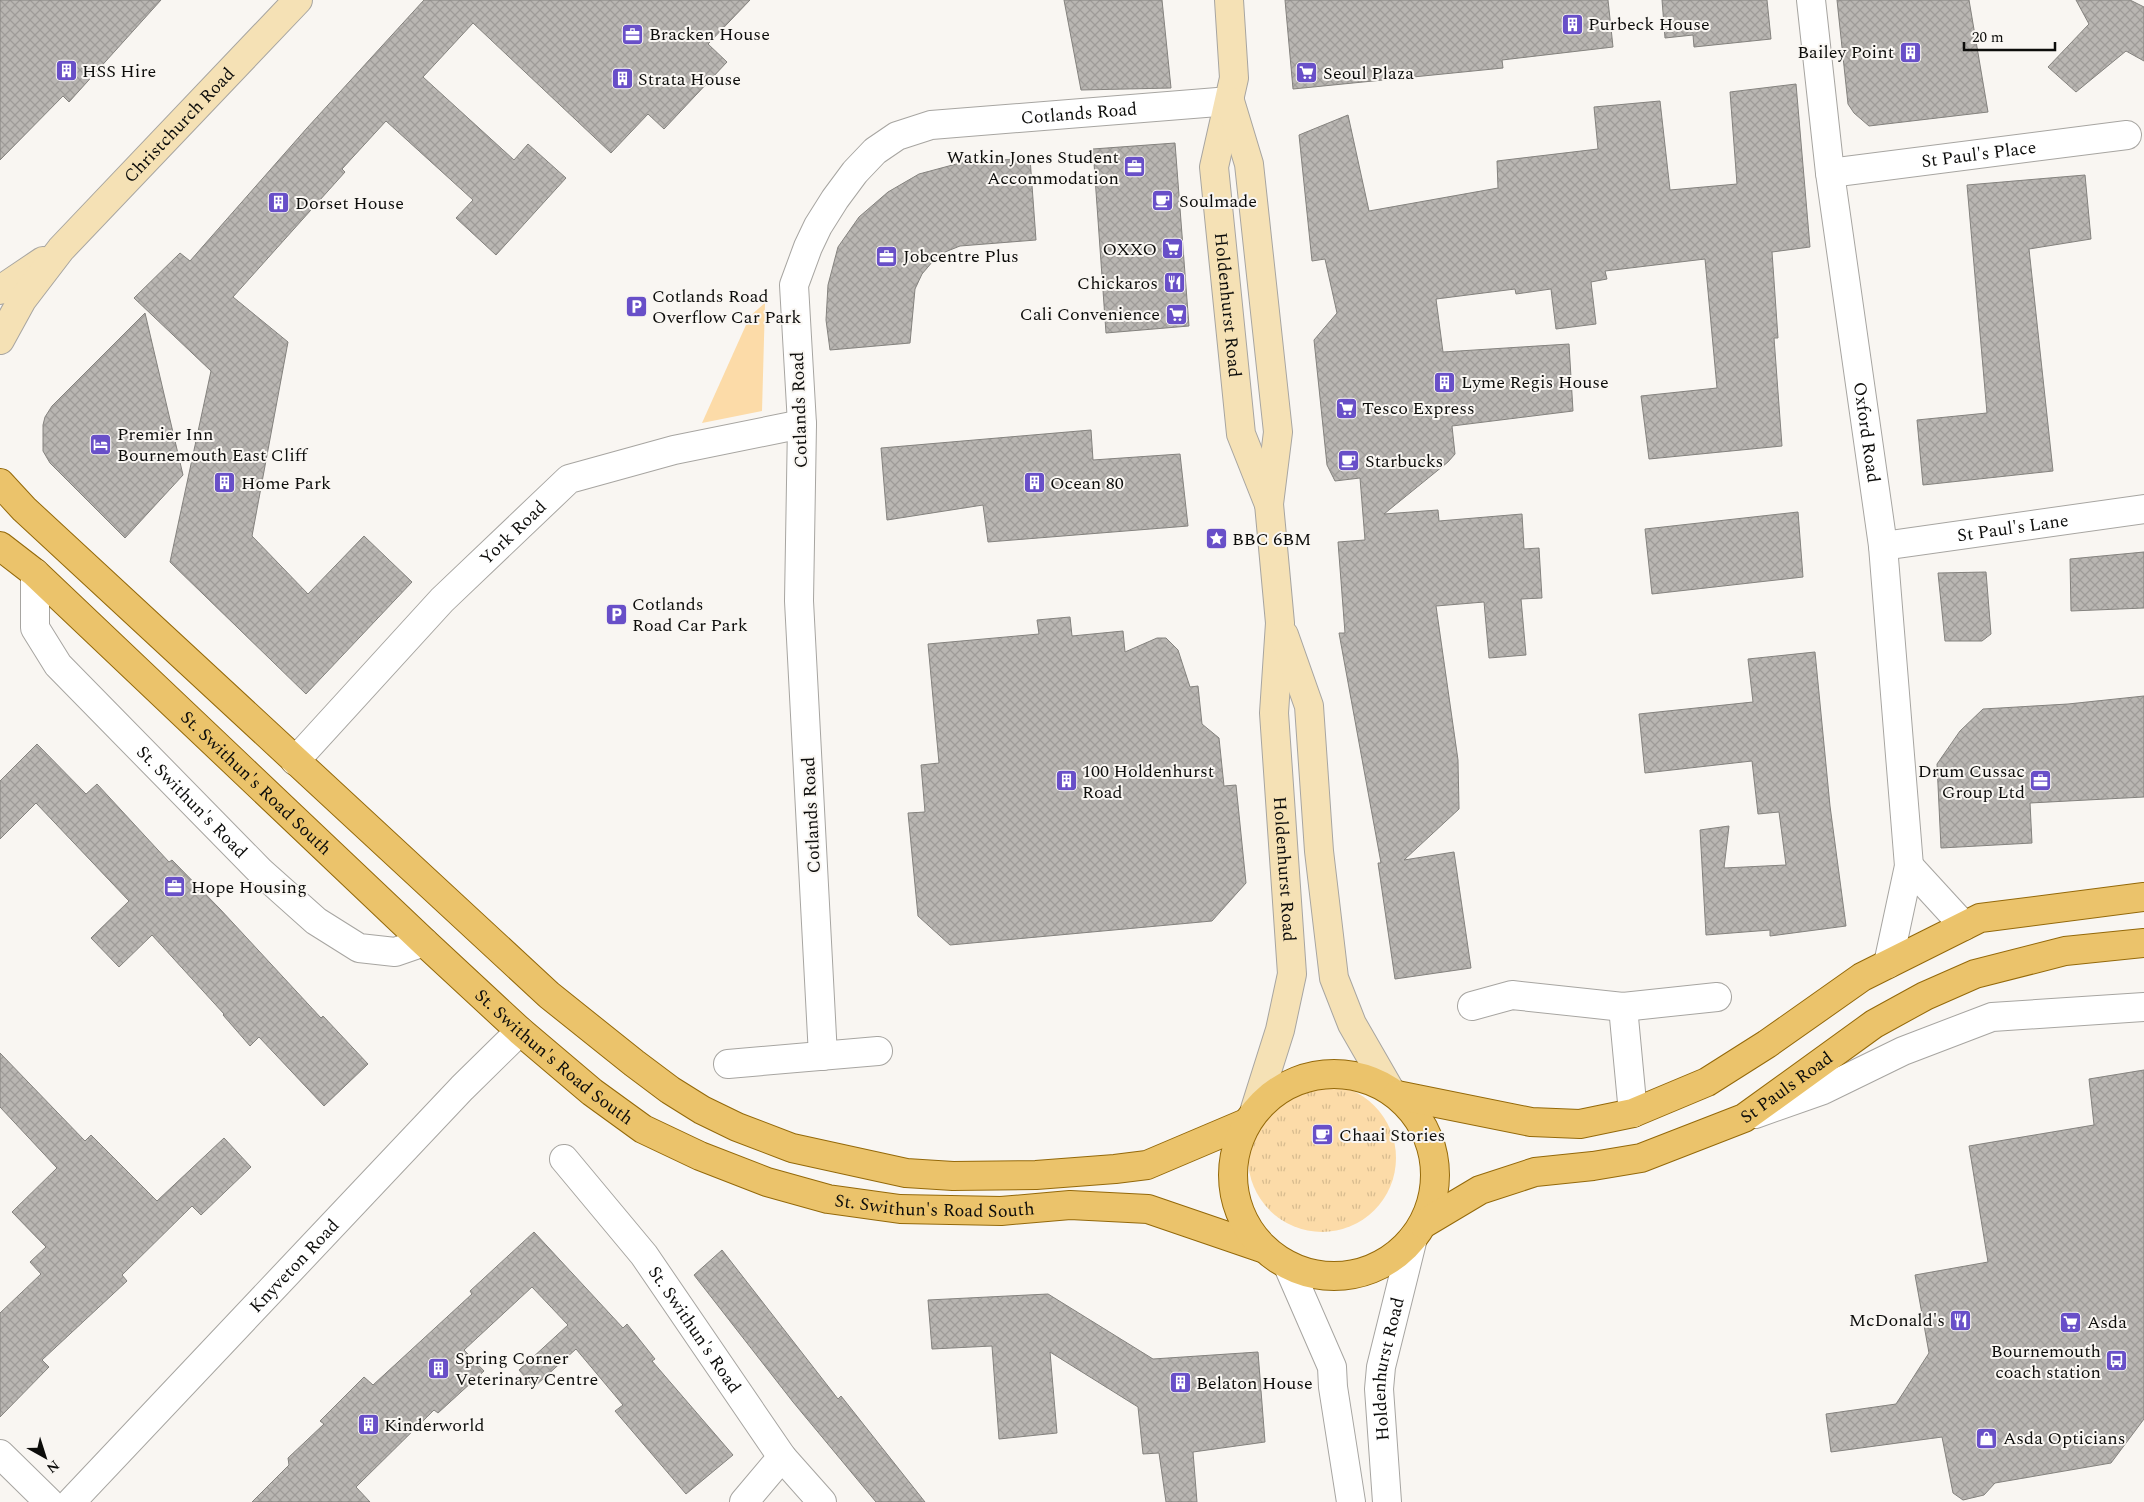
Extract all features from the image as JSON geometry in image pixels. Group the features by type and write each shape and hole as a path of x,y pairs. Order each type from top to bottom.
{"main road":[{"name":"Christchurch Road","path":"0,340 22,300 61,249 298,0"},
{"name":"Holdenhurst Road","path":"1229,0 1234,78 1214,167 1241,434 1269,504"},
{"name":"Holdenhurst Road","path":"1230,101 1249,164 1278,432 1269,504 1280,623 1274,713 1292,974 1280,1030 1251,1116"},
{"name":"Christchurch Road","path":"0,290 61,249"},
{"name":"St. Swithun's Road South","path":"0,483 24,509 549,995 622,1054 670,1090 702,1110 738,1127 783,1144 856,1163 906,1172 953,1176 1036,1175 1148,1165 1251,1116"},
{"name":"St. Swithun's Road South","path":"0,546 35,573 520,1031 592,1092 643,1129 700,1156 767,1182 828,1199 900,1209 1001,1211 1070,1205 1148,1209 1262,1248"},
{"name":"Holdenhurst Road","path":"1280,623 1309,706 1320,851 1334,978 1352,1024 1393,1092"},
{"path":"1393,1092 1531,1122 1580,1124 1633,1112 1707,1082 1767,1044 1862,977 1980,918 2144,897"},
{"name":"St Pauls Road","path":"1418,1231 1480,1190 1535,1172 1593,1166 1641,1158 1744,1118 1874,1024 1924,996 1975,974 2065,951 2144,943"},
{"path":"1337,1073 1372,1080 1393,1092 1412,1110 1427,1135 1435,1164 1434,1195 1418,1231 1398,1254 1380,1265 1352,1275 1321,1276 1288,1266 1262,1248 1242,1220 1232,1188 1234,1154 1251,1116 1280,1088 1307,1077 1337,1073"}],"street":[{"name":"Oxford Road","path":"1811,0 1830,172 1883,546 1909,866 1888,964"},
{"name":"Cotlands Road","path":"823,1056 799,602 802,424 794,285 808,247 835,198 855,172 875,152 897,136 931,125 1230,101"},
{"name":"St Paul's Place","path":"1830,172 2127,135"},
{"name":"York Road","path":"295,760 442,600 569,479 674,450 802,424"},
{"name":"St Paul's Lane","path":"1883,546 2144,509"},
{"name":"St. Swithun's Road","path":"35,573 35,628 58,665 261,872 316,921 359,948 395,952 424,942"},
{"path":"1909,866 1964,926"},
{"path":"1472,1006 1512,996 1623,1007 1717,997"},
{"path":"1623,1007 1633,1112"},
{"path":"1744,1118 1823,1090 1903,1050 1992,1017 2144,1007"},
{"name":"Knyveton Road","path":"71,1502 462,1088 520,1031"},
{"path":"728,1064 878,1051"},
{"name":"St. Swithun's Road","path":"564,1159 644,1255 782,1456 822,1502"},
{"name":"Holdenhurst Road","path":"1387,1502 1379,1389 1381,1367 1418,1231"},
{"path":"1288,1266 1332,1367 1333,1387 1351,1502"},
{"path":"0,1454 49,1502"},
{"path":"744,1502 782,1456"}],"green space":[{"path":"765,303 762,411 702,423 750,316"},
{"path":"1322,1084 1350,1089 1363,1096 1374,1106 1384,1117 1391,1130 1396,1158 1391,1186 1384,1199 1374,1210 1363,1220 1350,1227 1322,1232 1294,1227 1281,1220 1270,1210 1260,1199 1253,1186 1248,1158 1253,1130 1260,1117 1270,1106 1281,1096 1294,1089"}],"building":[{"name":"HSS Hire","path":"0,0 161,0 69,102 63,96 0,160"},
{"path":"424,0 750,0 708,44 727,62 664,129 648,114 611,153 473,23 423,77 514,160 528,144 566,178 496,255 456,218 473,200 386,121 342,169 345,172 233,297 288,342 252,536 308,594 364,536 412,582 306,694 170,562 211,371 134,298 180,253 190,261 307,128"},
{"path":"1064,0 1162,0 1171,88 1081,90"},
{"path":"1285,0 1608,0 1613,47 1502,60 1503,68 1293,89"},
{"name":"Purbeck House","path":"1662,0 1767,0 1771,39 1694,47 1693,35 1665,38"},
{"name":"Bailey Point","path":"1837,0 1969,0 1988,112 1869,126 1854,113 1848,104"},
{"path":"2076,0 2130,0 2144,7 2144,61 2126,51 2076,92 2048,67 2089,24"},
{"path":"1796,84 1810,247 1772,252 1778,338 1774,338 1782,446 1649,459 1641,396 1717,388 1705,259 1605,271 1607,279 1591,282 1596,324 1556,329 1551,289 1516,294 1515,289 1436,299 1443,352 1569,344 1573,411 1452,426 1455,454 1448,462 1384,514 1438,510 1439,521 1522,514 1524,549 1539,548 1542,598 1521,599 1526,655 1489,658 1484,602 1436,606 1458,760 1459,809 1404,860 1454,852 1471,968 1395,979 1378,863 1381,863 1339,633 1345,633 1338,542 1365,540 1360,478 1335,481 1327,465 1314,340 1337,313 1325,259 1312,261 1299,135 1348,115 1369,211 1498,188 1497,161 1598,149 1594,107 1660,101 1670,190 1737,184 1730,92"},
{"path":"1175,143 1189,326 1106,333 1093,149"},
{"name":"Jobcentre Plus","path":"1030,158 1036,240 960,246 945,252 933,261 922,274 915,289 910,343 830,350 826,320 828,285 838,247 859,217 888,192 919,174 960,163"},
{"path":"2085,175 2091,239 2029,249 2053,471 1923,485 1917,420 1987,413 1967,185"},
{"name":"Premier Inn Bournemouth East Cliff","path":"145,313 183,475 125,538 50,463 43,451 43,425 45,417 52,406"},
{"name":"Ocean 80","path":"1091,430 1093,460 1180,454 1188,526 988,542 983,505 887,520 881,448"},
{"path":"1798,512 1803,577 1652,594 1645,529"},
{"path":"2144,552 2144,608 2071,611 2070,559"},
{"path":"1986,572 1991,634 1982,641 1945,641 1938,573"},
{"name":"100 Holdenhurst Road","path":"1070,617 1072,636 1123,631 1125,652 1157,638 1166,638 1178,650 1190,687 1198,686 1202,724 1219,738 1224,786 1236,785 1246,883 1212,921 950,945 918,916 908,813 925,812 921,765 939,763 928,644 1039,634 1037,620"},
{"path":"1815,652 1830,806 1846,926 1770,936 1770,930 1706,935 1700,830 1729,826 1724,868 1786,865 1779,812 1758,814 1752,761 1645,773 1639,714 1753,702 1748,659"},
{"name":"Drum Cussac Group Ltd","path":"2144,696 2144,797 2030,803 2032,843 1941,848 1937,764 1960,731 1983,709 2068,704"},
{"path":"37,744 86,794 97,784 169,862 172,860 321,1018 323,1016 368,1064 324,1106 259,1037 250,1046 224,1014 152,935 119,967 91,938 129,901 36,803 0,839 0,781"},
{"path":"0,1053 85,1141 91,1135 157,1201 224,1138 251,1167 201,1215 192,1206 122,1275 127,1281 42,1360 49,1367 0,1417 0,1313 41,1274 30,1262 46,1247 12,1212 57,1168 0,1107"},
{"name":"Asda","path":"2144,1070 2144,1419 2111,1463 1995,1483 1984,1495 1963,1500 1953,1493 1942,1437 1831,1452 1826,1414 1896,1404 1929,1353 1915,1275 1988,1262 1969,1146 2094,1125 2089,1079"},
{"path":"534,1232 623,1328 627,1324 655,1359 652,1361 733,1455 686,1494 615,1411 623,1405 576,1349 534,1387 519,1370 568,1325 532,1287 464,1350 484,1371 438,1413 434,1410 356,1487 370,1502 252,1502 289,1465 288,1458 324,1424 320,1421 364,1377 373,1385 472,1294 470,1291"},
{"path":"722,1250 838,1399 841,1396 925,1502 876,1502 793,1402 694,1275"},
{"name":"Belaton House","path":"1048,1294 1153,1359 1258,1352 1265,1442 1193,1452 1197,1502 1166,1502 1159,1453 1143,1454 1138,1407 1050,1352 1057,1433 999,1439 992,1346 932,1349 928,1300"}],"place":[{"name":"Purbeck House","path":"1572,24"},
{"name":"Bracken House","path":"633,34"},
{"name":"Bailey Point","path":"1910,52"},
{"name":"HSS Hire","path":"66,71"},
{"name":"Seoul Plaza","path":"1307,73"},
{"name":"Strata House","path":"622,79"},
{"name":"Watkin Jones Student Accommodation","path":"1135,167"},
{"name":"Soulmade","path":"1163,201"},
{"name":"Dorset House","path":"279,203"},
{"name":"OXXO","path":"1173,249"},
{"name":"Jobcentre Plus","path":"887,256"},
{"name":"Chickaros","path":"1174,283"},
{"name":"Cotlands Road Overflow Car Park","path":"636,306"},
{"name":"Cali Convenience","path":"1176,314"},
{"name":"Lyme Regis House","path":"1445,382"},
{"name":"Tesco Express","path":"1346,408"},
{"name":"Premier Inn Bournemouth East Cliff","path":"101,444"},
{"name":"Starbucks","path":"1349,461"},
{"name":"Home Park","path":"225,483"},
{"name":"Ocean 80","path":"1034,483"},
{"name":"BBC 6BM","path":"1216,539"},
{"name":"Cotlands Road Car Park","path":"616,614"},
{"name":"100 Holdenhurst Road","path":"1066,781"},
{"name":"Drum Cussac Group Ltd","path":"2041,781"},
{"name":"Hope Housing","path":"175,887"},
{"name":"Chaai Stories","path":"1323,1135"},
{"name":"McDonald's","path":"1961,1320"},
{"name":"Asda","path":"2071,1322"},
{"name":"Bournemouth coach station","path":"2117,1361"},
{"name":"Spring Corner Veterinary Centre","path":"439,1368"},
{"name":"Belaton House","path":"1180,1383"},
{"name":"Kinderworld","path":"368,1425"},
{"name":"Asda Opticians","path":"1987,1438"}]}
